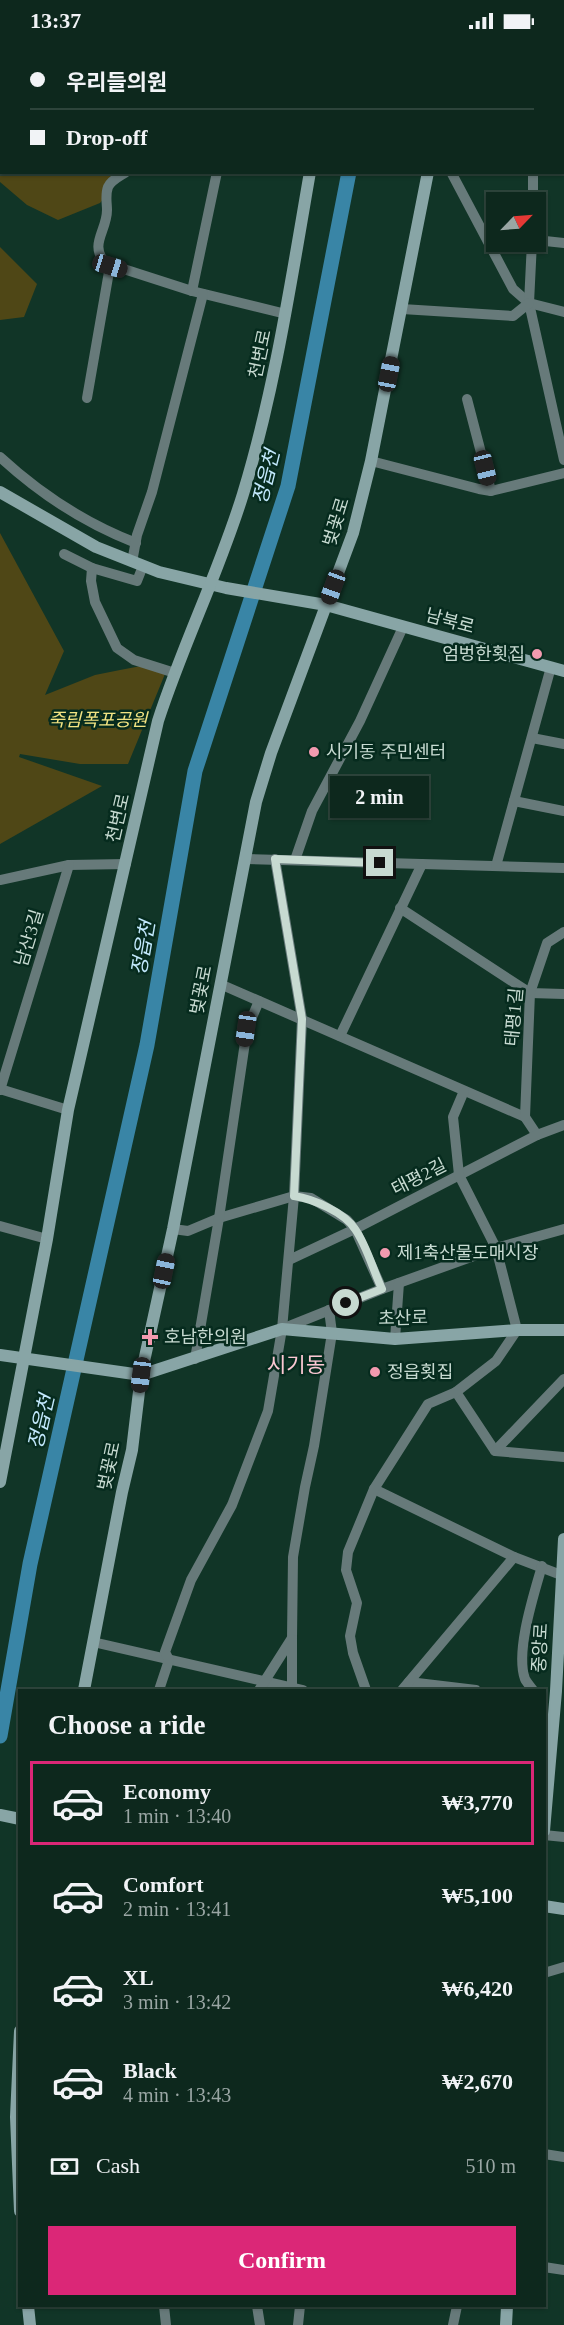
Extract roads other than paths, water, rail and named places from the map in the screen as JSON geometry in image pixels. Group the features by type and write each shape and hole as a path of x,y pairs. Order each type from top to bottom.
{"street":[{"path":"123,174 107,188 107,212 97,243 99,255 110,266 197,292 286,314"},
{"path":"64,554 93,568 137,581 133,563 136,543 152,492 197,292 217,174"},
{"name":"천변로","path":"0,1482 3,1447 24,1359 69,1110 158,721 175,673 212,585 255,455 286,314 310,174"},
{"name":"벚꽃로","path":"84,1689 132,1450 141,1375 173,1229 256,802 271,753 353,534 371,461 428,174"},
{"path":"452,174 513,289 529,303 564,312"},
{"path":"533,174 533,192"},
{"path":"546,242 564,243"},
{"path":"533,252 529,303 564,460"},
{"path":"87,398 110,266"},
{"path":"402,309 513,316 529,303"},
{"path":"467,399 491,490"},
{"path":"0,458 17,473 72,511 136,543"},
{"path":"371,461 491,490 564,473"},
{"name":"남북로","path":"0,492 68,532 133,563 212,585 327,605 564,671"},
{"path":"120,576 133,563"},
{"path":"93,568 91,581 95,602 117,648 134,660 175,673"},
{"path":"295,860 312,811 360,721 404,627"},
{"path":"496,866 551,667"},
{"path":"532,738 564,744"},
{"path":"514,801 564,811"},
{"path":"245,859 564,868"},
{"path":"159,1689 169,1660 165,1652 191,1580 232,1505 268,1411 282,1329 294,1196 302,1019 275,859"},
{"path":"0,880 69,865 126,864"},
{"path":"339,1036 422,864"},
{"name":"남산3길","path":"0,1090 69,865"},
{"path":"400,908 530,993 564,994"},
{"name":"태평1길","path":"525,1117 530,993 547,943 564,932"},
{"path":"220,984 525,1117 537,1135"},
{"path":"195,1359 219,1218 246,1029 259,1001"},
{"path":"0,1090 69,1110"},
{"path":"366,1689 353,1653 350,1636 357,1603 346,1570 348,1552 374,1489 428,1404 456,1392 496,1360 517,1330 496,1248 459,1175 453,1117 464,1091"},
{"name":"태평2길","path":"289,1260 355,1229 537,1135 564,1125"},
{"path":"173,1229 188,1231 219,1218 294,1196 311,1198 347,1220 355,1229 382,1289"},
{"path":"0,1226 47,1239"},
{"path":"282,1329 399,1282 496,1248 564,1229"},
{"path":"395,1339 399,1282"},
{"path":"296,1689 292,1638 293,1557 332,1333 329,1310"},
{"name":"초산로","path":"141,1375 282,1329 395,1339 564,1329"},
{"path":"0,1355 141,1375"},
{"path":"495,1450 564,1378"},
{"path":"456,1392 495,1450"},
{"path":"495,1450 564,1457"},
{"path":"374,1489 514,1557 563,1576"},
{"name":"중앙로","path":"546,1796 550,1691 563,1576 564,1539"},
{"path":"405,1686 514,1557"},
{"path":"532,1689 525,1679 522,1649 530,1608 542,1566"},
{"path":"262,1686 292,1638"},
{"path":"93,1642 262,1686 288,1689"},
{"path":"405,1686 458,1689"},
{"path":"0,1815 18,1819"},
{"path":"546,1833 564,1837"},
{"path":"546,1906 564,1909"},
{"path":"546,1972 564,1967"},
{"path":"18,2061 16,2117 18,2149"},
{"path":"546,2154 564,2157"},
{"path":"546,2267 564,2270"},
{"path":"28,2307 30,2325"},
{"path":"164,2307 166,2325"},
{"path":"257,2307 260,2325"},
{"path":"298,2325 300,2307"},
{"path":"453,2325 457,2307"},
{"path":"506,2325 507,2307"}],"waterway":[{"name":"정읍천","path":"0,1736 30,1564 147,1045 195,771 288,486 349,174"}],"place":[{"name":"엄벙한횟집","path":"537,654"},
{"name":"시기동 주민센터","path":"314,752"},
{"name":"제1축산물도매시장","path":"385,1253"},
{"name":"호남한의원","path":"150,1337"},
{"name":"정읍횟집","path":"375,1372"}],"district":[{"name":"시기동","path":"296,1365"}],"park label":[{"name":"죽림폭포공원","path":"98,720"}]}
